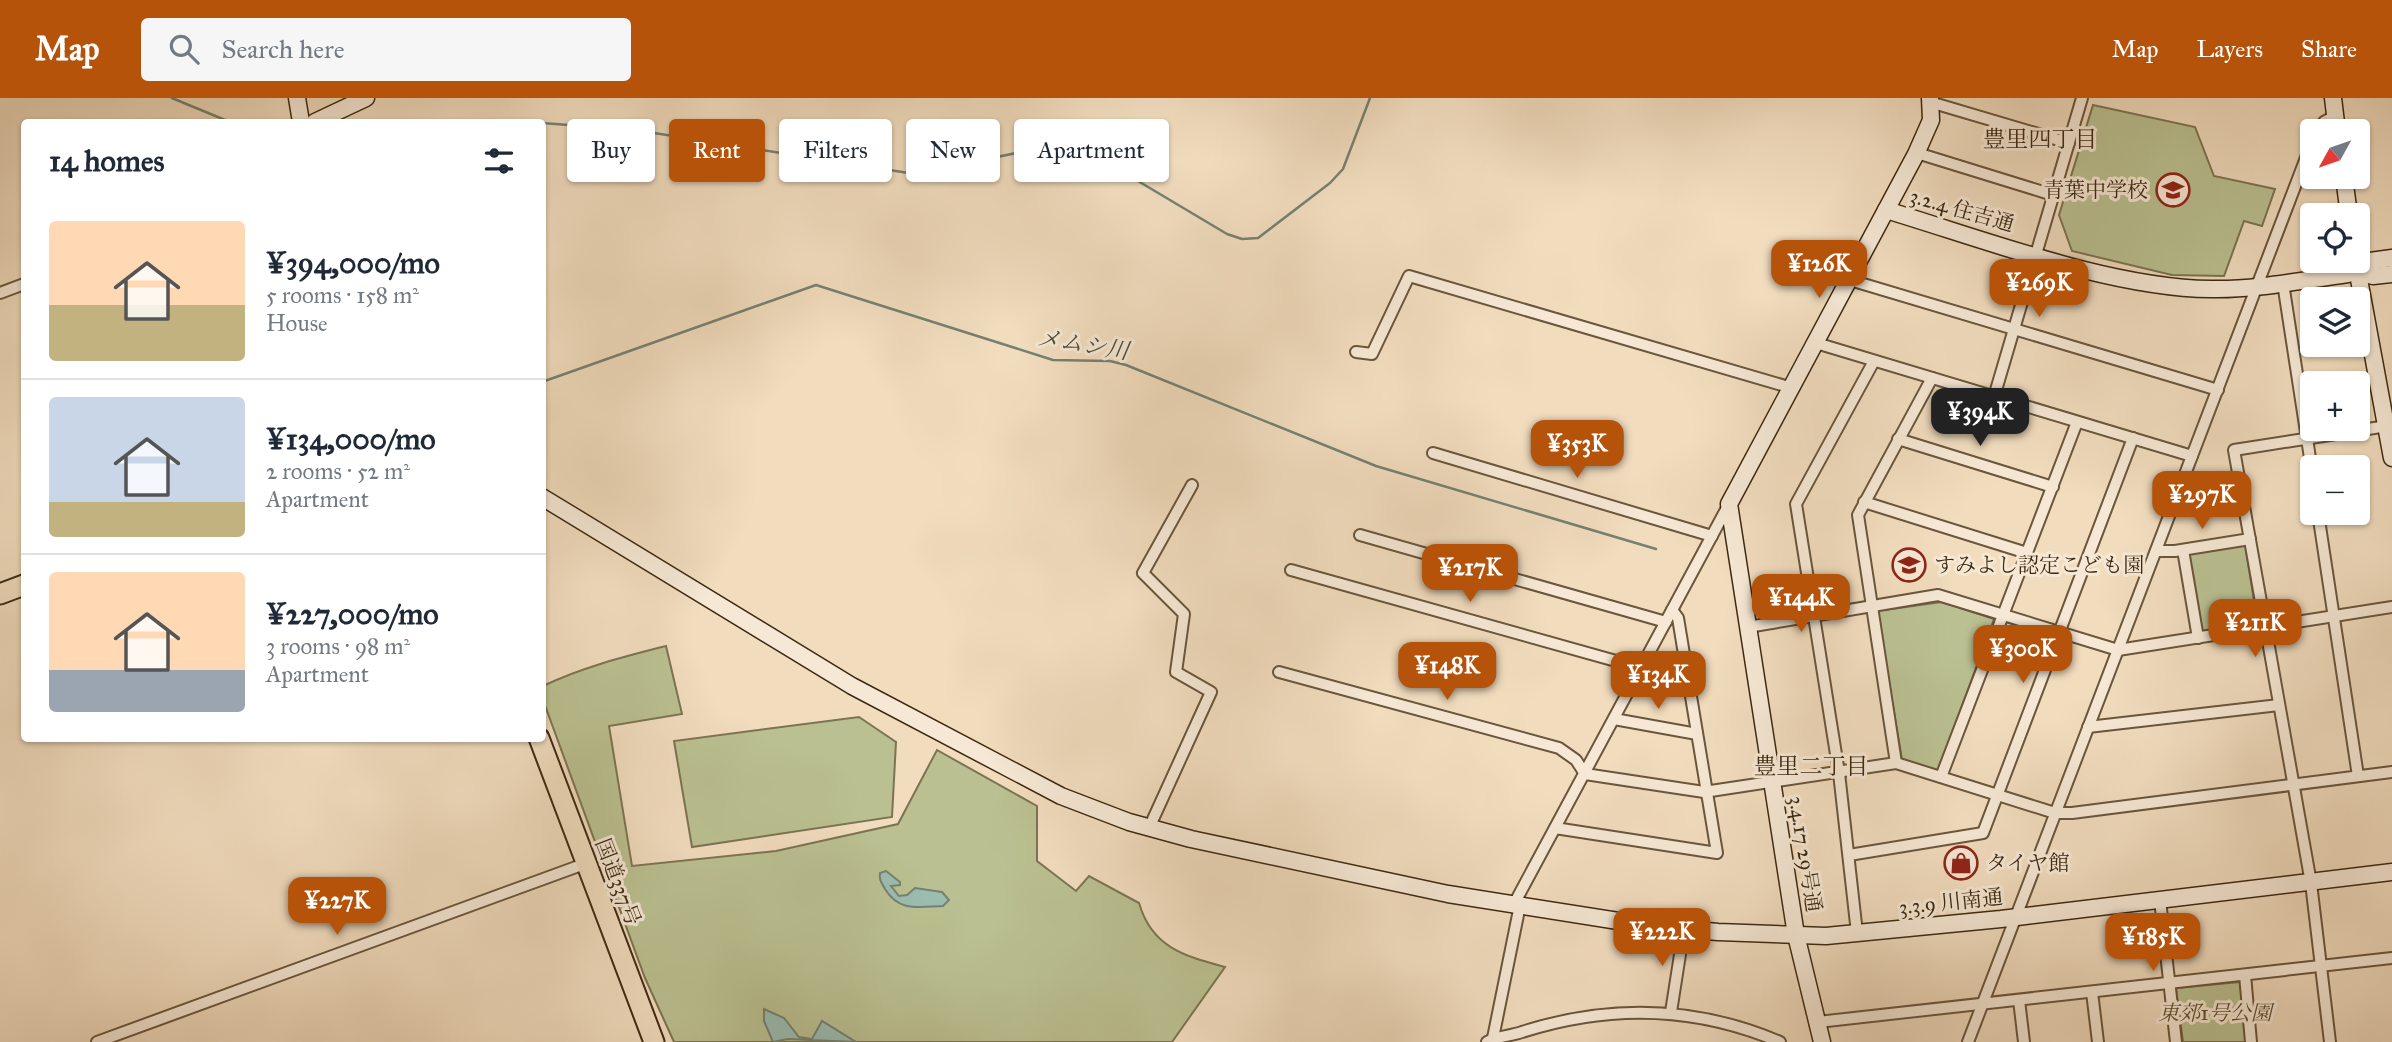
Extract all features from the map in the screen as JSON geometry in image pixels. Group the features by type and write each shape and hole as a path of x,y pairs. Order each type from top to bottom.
{"highway":[{"path":"0,594 21,586"},
{"name":"国道337号","path":"540,742 654,1042"}],"street":[{"path":"298,98 301,119"},
{"path":"321,119 366,98"},
{"path":"1994,397 2082,98"},
{"path":"2333,98 2336,119"},
{"path":"1780,1042 1713,1019 1671,1012 1586,1017 1490,1040 1517,905 1555,828 1917,153 1931,120 1930,100 2069,143"},
{"path":"1917,153 2053,195"},
{"path":"1968,1042 2300,174"},
{"name":"3.2.4 住吉通","path":"1886,210 2127,279 2163,285 2209,289 2258,286 2326,273"},
{"name":"3.2.4 住吉通","path":"2370,261 2392,258"},
{"path":"2357,273 2392,458"},
{"name":"3.2.4 住吉通","path":"2369,273 2392,274"},
{"path":"1356,352 1372,354 1409,276 1792,388"},
{"path":"1850,280 2218,390"},
{"path":"2283,283 2300,394"},
{"path":"0,293 21,285"},
{"path":"1816,343 2192,456"},
{"path":"1857,933 1839,773 1797,504 1874,360"},
{"path":"1896,763 1858,515 1931,378"},
{"path":"1941,778 2077,422"},
{"path":"2370,429 2387,426"},
{"path":"1898,439 2053,486"},
{"path":"1849,855 1983,833 2133,439"},
{"path":"2300,440 2234,450 2311,883 2330,1042"},
{"path":"1433,453 1712,536"},
{"path":"1149,828 1211,692 1176,672 1184,614 1143,573 1192,485"},
{"name":"3.3.9 川南通","path":"546,499 887,706 1061,796 1149,828 1435,891 1684,929 1796,935 1857,933 2015,917 2392,872"},
{"path":"1864,502 2028,552"},
{"name":"3.4.17 29号通","path":"1729,504 1796,935 1822,1042"},
{"path":"2320,525 2358,776"},
{"path":"1360,535 1666,622"},
{"path":"2156,551 2183,550 2249,538"},
{"path":"2183,550 2198,638"},
{"path":"1291,570 1641,668"},
{"path":"1748,627 1938,595 2118,650 2392,607"},
{"path":"1555,828 1717,853 1678,618 1672,610"},
{"path":"1279,672 1559,748 1576,760 1584,774"},
{"path":"2088,727 2279,705"},
{"path":"1614,719 1697,734"},
{"path":"1584,774 1707,792 1773,784 1896,763 2055,813 2392,772"},
{"path":"97,1042 587,863"},
{"path":"2160,900 2176,1042"},
{"path":"1671,1012 1684,929"},
{"path":"1818,1022 2392,958"},
{"path":"2245,975 2251,1042"},
{"path":"2092,992 2098,1042"},
{"path":"2019,1000 2024,1042"}],"green space":[{"name":"青葉中学校","path":"2093,105 2195,127 2214,176 2275,189 2262,226 2244,221 2224,276 2172,275 2072,251 2059,215"},
{"path":"2245,544 2258,626 2202,635 2187,552"},
{"path":"1942,602 1994,619 1938,771 1902,760 1877,611"},
{"path":"666,646 682,714 609,726 632,866 776,851 898,824 937,750 1037,806 1037,861 1076,891 1089,876 1139,903 1152,930 1172,948 1225,967 1172,1042 674,1042 645,978 546,708 546,685 603,663"},
{"path":"859,717 896,742 892,817 692,847 674,741"},
{"name":"東郊1号公園","path":"2240,982 2246,1042 2183,1042 2176,988"}],"water":[{"path":"886,871 900,882 900,885 891,886 899,896 907,895 915,888 942,892 949,900 943,906 917,907 896,902 881,883 880,873"},
{"path":"764,1009 784,1018 799,1037 812,1039 822,1021 856,1042 788,1039 773,1042 764,1021"}],"waterway":[{"path":"172,98 223,119"},
{"path":"546,123 635,130 915,174 1050,146 1072,146 1096,156 1227,234 1242,239 1258,238 1330,183 1343,169 1370,98"},
{"name":"メムシ川","path":"546,381 816,285 1053,360 1110,361 1126,365 1376,466 1656,549"},
{"name":"メムシ川","path":"0,583 21,575"}],"place":[{"name":"青葉中学校","path":"2173,190"},
{"name":"すみよし認定こども園","path":"1909,565"},
{"name":"タイヤ館","path":"1961,863"}],"district":[{"name":"豊里四丁目","path":"2040,139"},
{"name":"豊里二丁目","path":"1811,766"}]}
